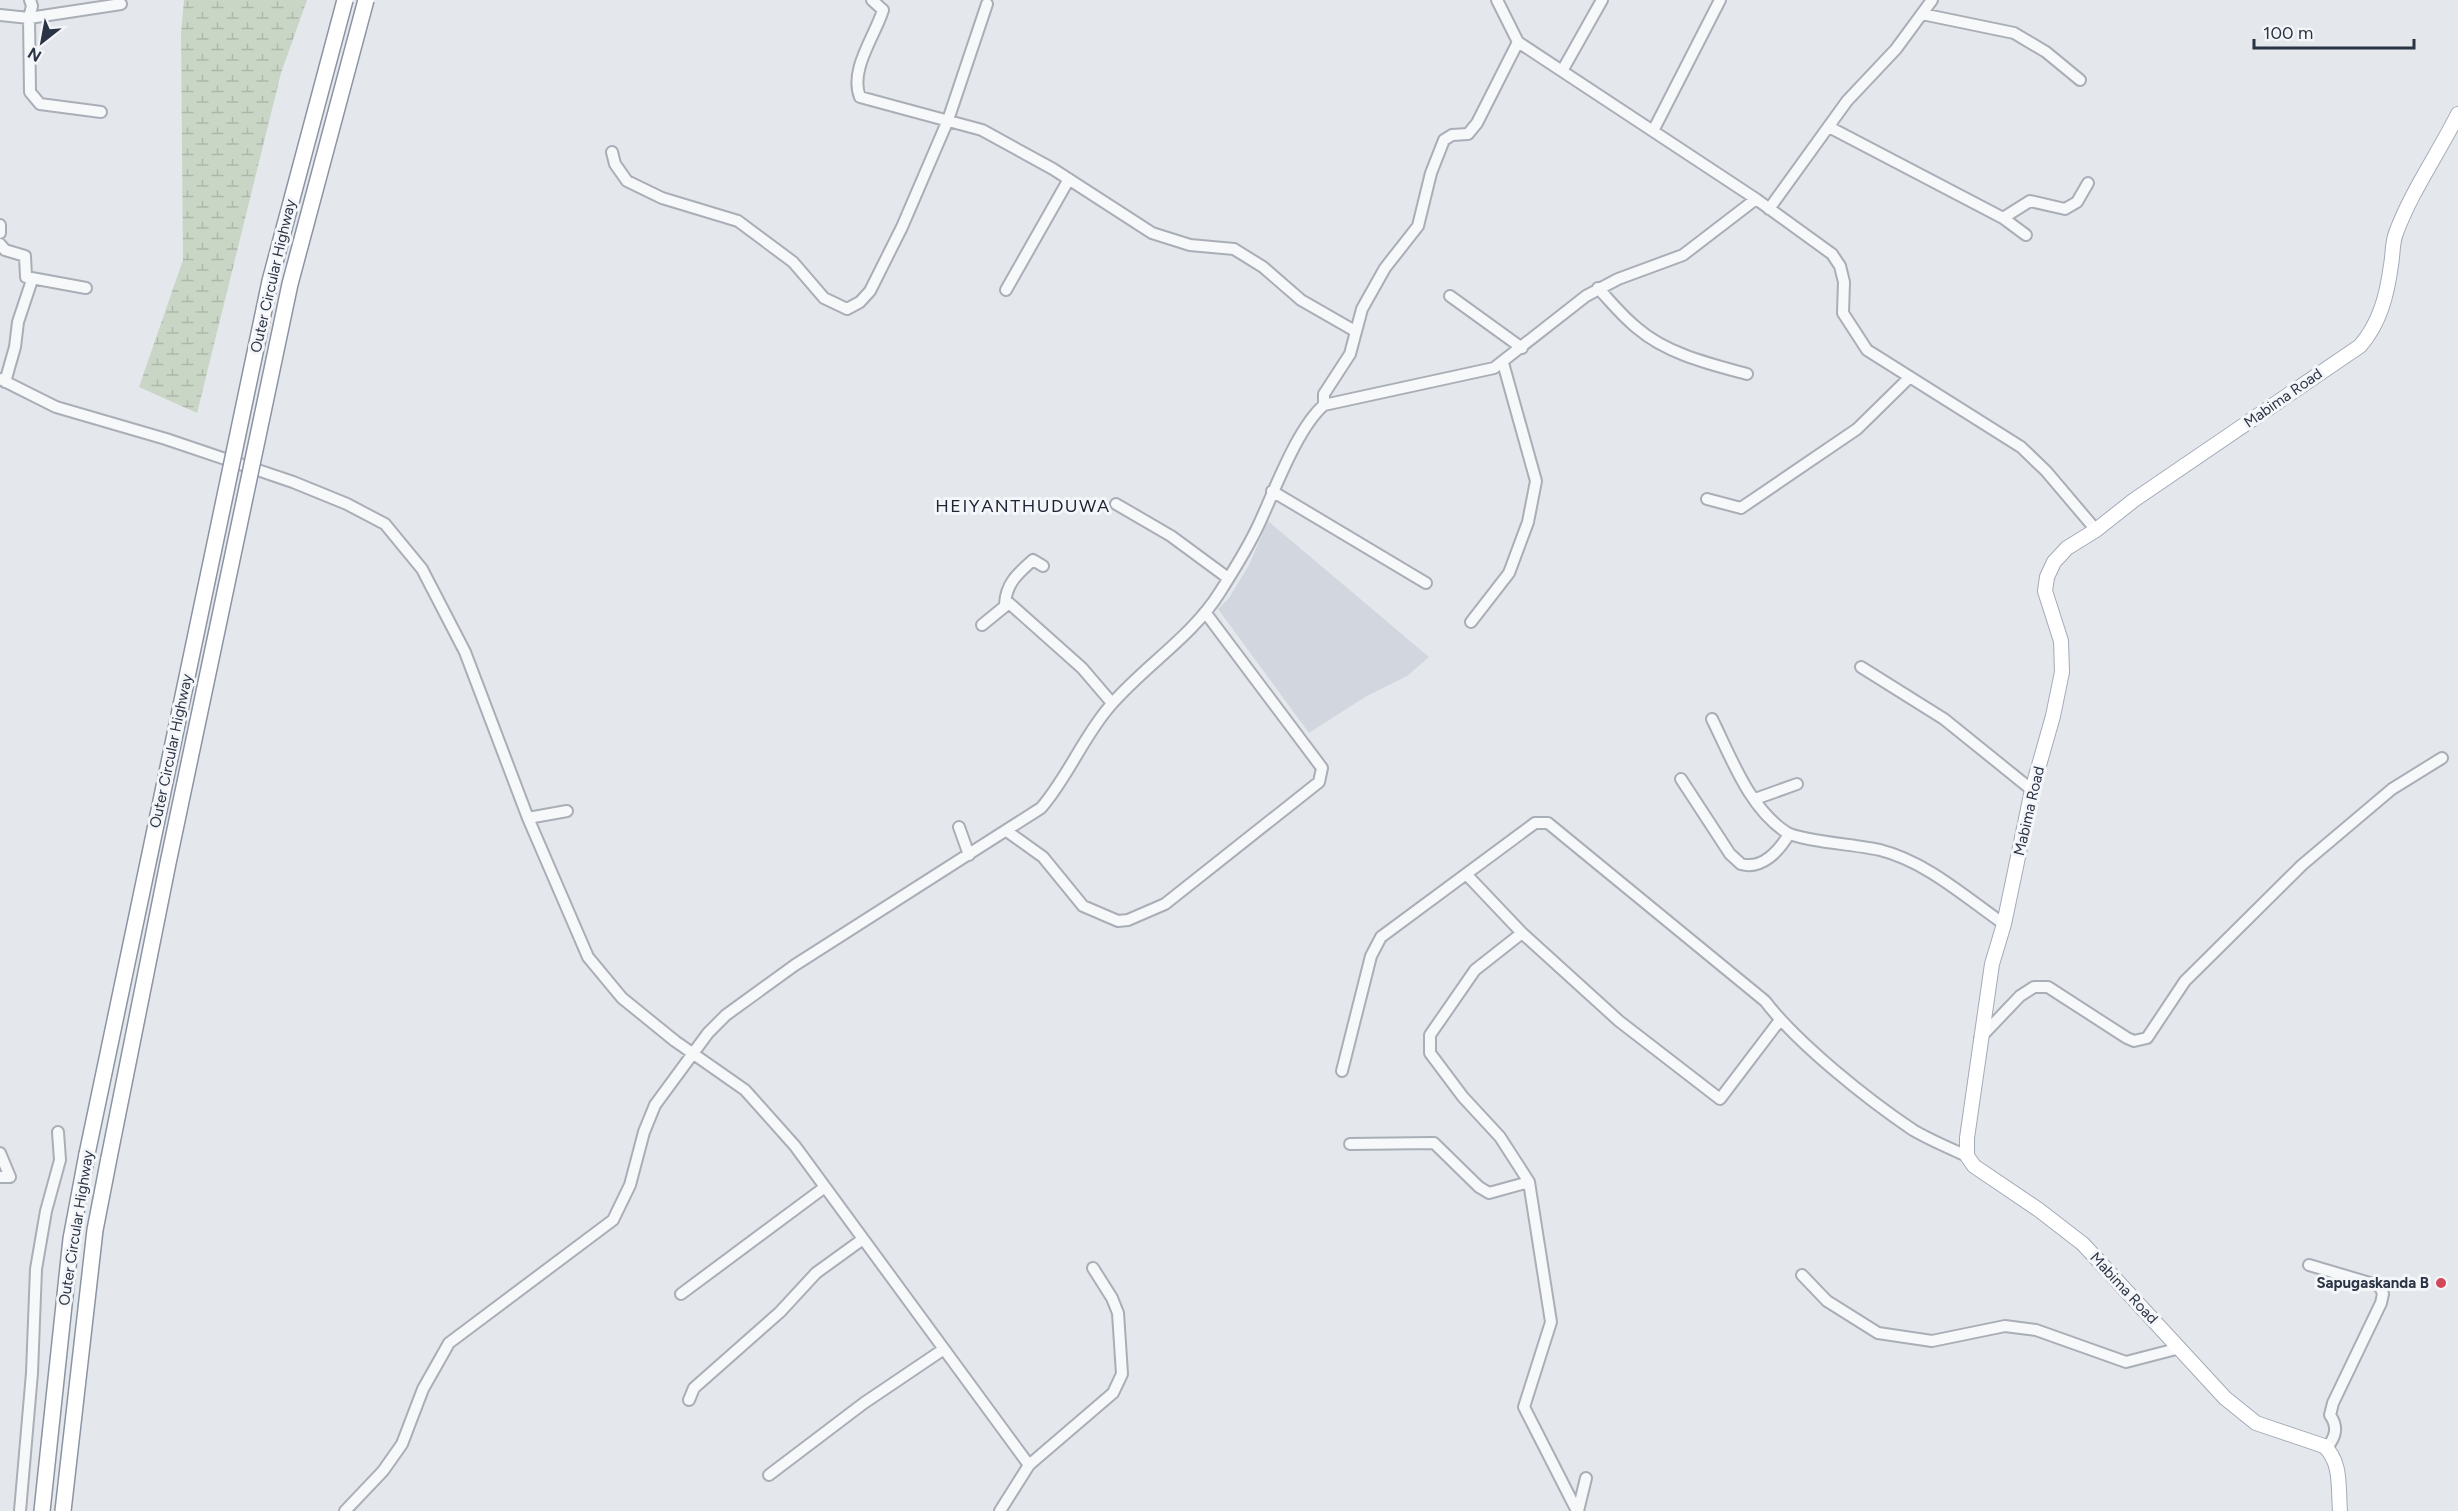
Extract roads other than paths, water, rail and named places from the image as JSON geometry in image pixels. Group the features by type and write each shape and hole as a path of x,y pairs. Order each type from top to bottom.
{"highway":[{"name":"Outer Circular Highway","path":"42,1511 71,1239 87,1154 270,281 345,0"},
{"name":"Outer Circular Highway","path":"63,1511 95,1230 165,875 290,284 366,0"}],"main road":[{"name":"Mabima Road","path":"2327,1448 2256,1423 2225,1398 2083,1244 2039,1210 1986,1175 1967,1156 1967,1138 1992,964 2004,924 2032,790 2053,716 2062,672 2061,641 2045,591 2047,577 2054,562 2067,548 2096,530 2161,481 2360,346 2372,332 2380,313 2388,286 2395,236 2404,214 2458,114"},
{"path":"2327,1448 2337,1465 2340,1511"}],"street":[{"path":"30,0 32,6 29,18 30,92 34,99 40,104 101,112"},
{"path":"872,0 883,10 859,71 856,87 860,97 982,130 1069,179 1152,232 1190,245 1234,249 1263,267 1301,300 1355,331"},
{"path":"1497,0 1518,42 1756,200 1832,254 1840,266 1844,282 1843,313 1867,350 2021,447 2046,471 2096,530"},
{"path":"1562,71 1602,0"},
{"path":"1653,131 1720,0"},
{"path":"1768,209 1847,101 1896,49 1932,0"},
{"path":"0,15 29,18 121,4"},
{"path":"612,152 615,164 627,181 662,198 738,221 793,262 824,298 834,306 847,309 860,302 870,291 902,226 948,120 987,4"},
{"path":"1922,14 2014,33 2046,52 2080,80"},
{"path":"345,1511 383,1471 402,1444 423,1389 449,1343 613,1220 630,1185 644,1132 655,1105 708,1033 743,1000 1008,832 1041,808 1054,794 1112,703 1205,612 1246,549 1293,451 1324,405 1324,394 1350,354 1362,309 1385,268 1418,226 1431,173 1444,140 1452,135 1468,134 1477,123 1518,42"},
{"path":"1829,127 2003,218 2026,236"},
{"path":"1006,290 1069,179"},
{"path":"2003,218 2030,201 2065,209 2077,202 2088,183"},
{"path":"1324,405 1482,371 1503,363 1598,288 1683,255 1756,200"},
{"path":"0,225 0,233"},
{"path":"0,244 5,250 25,256 26,278 86,288"},
{"path":"32,280 18,322 15,347 3,381 56,407 166,439 293,482 348,504 385,524 422,569 465,652 528,818 588,957 622,998 675,1041 745,1090 795,1146 1029,1465"},
{"path":"1598,288 1630,322 1653,340 1677,352 1747,374"},
{"path":"1450,296 1522,348"},
{"path":"1471,622 1509,573 1528,522 1536,481 1503,363"},
{"path":"1707,499 1741,508 1857,429 1909,378"},
{"path":"1272,491 1426,583"},
{"path":"1116,504 1171,536 1228,579"},
{"path":"982,625 1005,604 1006,588 1032,560 1042,566"},
{"path":"1005,604 1013,606 1037,626 1082,668 1112,703"},
{"path":"1008,832 1043,858 1083,906 1118,921 1128,920 1165,904 1319,782 1322,768 1205,612"},
{"path":"1861,668 1944,719 2032,790"},
{"path":"1712,719 1755,799 1773,822 1789,834 1880,850 1917,863 2004,924"},
{"path":"1980,1038 2020,996 2034,987 2048,987 2127,1038 2134,1041 2147,1038 2186,981 2294,873 2392,789 2442,758"},
{"path":"1681,779 1730,854 1741,864 1755,865 1775,854 1789,834"},
{"path":"1755,799 1797,784"},
{"path":"528,818 567,811"},
{"path":"1342,1071 1371,956 1381,937 1535,823 1548,823 1765,1000 1780,1020 1859,1089 1915,1131 1967,1156"},
{"path":"959,827 969,855"},
{"path":"1466,874 1522,933 1619,1021 1720,1099 1780,1020"},
{"path":"1522,933 1475,970 1430,1035 1430,1053 1463,1097 1500,1137 1529,1182 1551,1322 1524,1407 1578,1511"},
{"path":"20,1511 32,1373 36,1269 42,1228 60,1160 58,1132"},
{"path":"1350,1144 1434,1143 1479,1187 1489,1193 1529,1182"},
{"path":"0,1153 10,1177 0,1177"},
{"path":"681,1294 825,1187"},
{"path":"689,1400 694,1388 700,1382 780,1311 816,1274 863,1239"},
{"path":"2309,1265 2380,1286 2383,1294 2351,1369 2333,1403 2330,1415 2335,1422 2335,1436 2327,1448"},
{"path":"1000,1511 1029,1465 1113,1393 1122,1374 1118,1313 1112,1298 1093,1268"},
{"path":"1802,1275 1827,1301 1878,1333 1932,1341 2005,1326 2036,1330 2126,1362 2180,1348"},
{"path":"769,1475 864,1403 944,1349"},
{"path":"1578,1511 1586,1478"}],"place":[{"name":"Sapugaskanda B","path":"2441,1283"}],"district":[{"name":"HEIYANTHUDUWA","path":"1023,506"}]}
